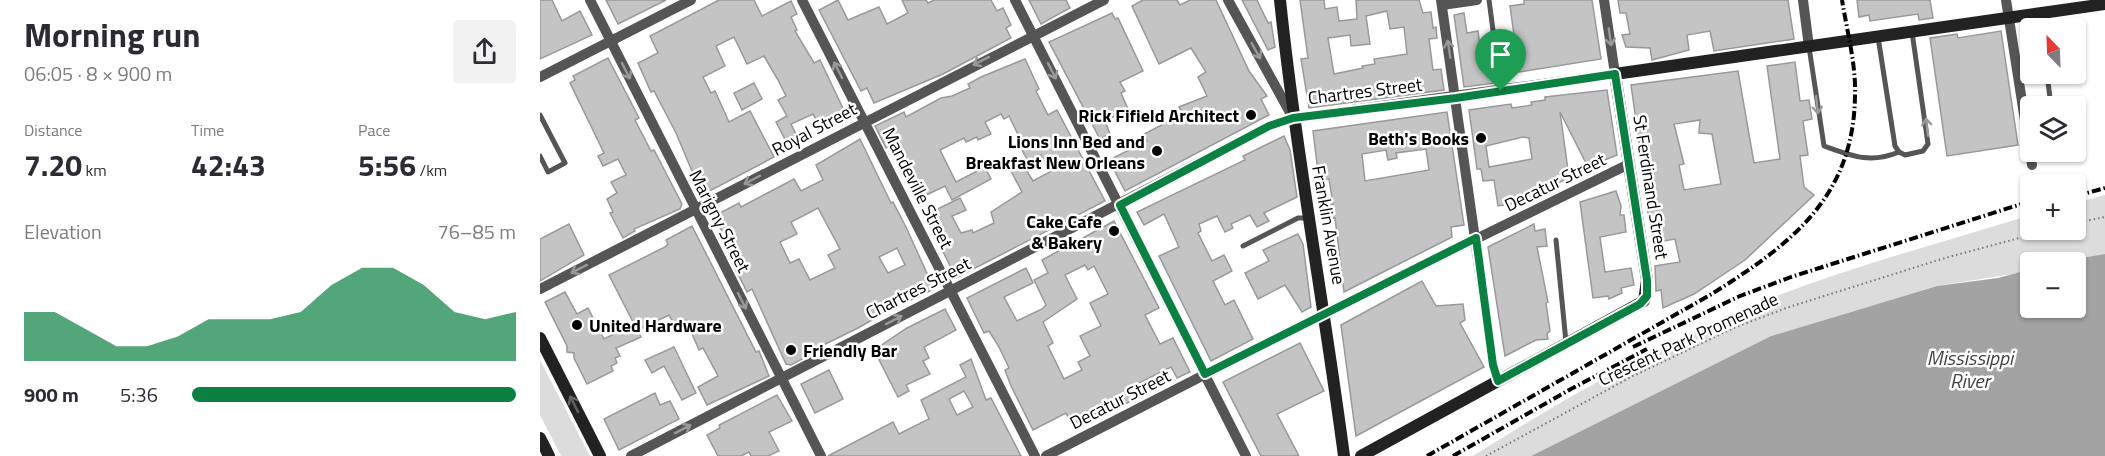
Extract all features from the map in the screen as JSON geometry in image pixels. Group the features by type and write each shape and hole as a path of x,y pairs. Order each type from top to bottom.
{"street":[{"name":"Marigny Street","path":"590,0 821,456"},
{"path":"540,77 691,0"},
{"name":"Mandeville Street","path":"802,0 1035,456"},
{"path":"1016,0 1246,456"},
{"name":"Royal Street","path":"540,289 1104,0"},
{"path":"1228,0 1293,118"},
{"name":"Franklin Avenue","path":"1280,0 1293,118 1325,313 1344,456"},
{"path":"1477,0 1442,2 1493,365 1498,381"},
{"path":"1604,0 1615,74"},
{"path":"1803,0 1809,47"},
{"path":"2006,0 2032,165"},
{"name":"Chartres Street","path":"631,456 1269,126 1293,118 1456,98 2105,4"},
{"name":"St Ferdinand Street","path":"1567,344 1640,304 1647,296 1647,280 1615,74"},
{"name":"Decatur Street","path":"1046,456 1325,313 1629,164"},
{"path":"540,339 600,456"},
{"path":"1361,456 1567,344"},
{"path":"540,438 549,456"}],"lane":[{"path":"1489,0 1501,91"},
{"path":"1878,37 1895,146 1899,152 1905,154 1923,151 1928,144 1912,32"},
{"path":"1809,47 1824,146 1858,158 1881,160 1899,152"},
{"path":"540,115 565,163 548,172 540,156"},
{"path":"540,131 545,125"},
{"path":"1243,246 1298,218 1309,218"},
{"path":"1556,240 1567,344"}],"path":[{"path":"2086,221 2105,217"},
{"name":"Crescent Park Promenade","path":"1486,456 1631,377 1736,327 1789,307 1945,258 2020,238"}],"shaded area":[{"path":"2105,195 2105,255 2086,259 2086,252 2020,252 2020,273 1937,286 1771,336 1531,456 1473,456 1539,415 1679,339 1750,307 1818,281 2020,218 2020,240 2086,240 2086,200"},
{"path":"540,360 590,456 561,456 540,415"}],"water":[{"name":"Mississippi River","path":"2105,254 2105,456 1531,456 1771,336 1937,286 1998,278 2020,272 2020,318 2086,318 2086,257"}],"building":[{"path":"540,0 552,0 562,21 580,11 592,35 540,59"},
{"path":"606,0 666,0 618,24"},
{"path":"719,0 754,0 762,16 791,1 797,14 791,17 797,30 795,31 814,63 820,60 848,119 822,131 813,114 791,124 801,144 790,149 776,122 787,116 778,100 786,96 764,56 747,64 734,37 716,46 725,66 703,77 711,93 715,91 729,122 750,111 774,157 702,195 676,133 654,91 651,92 638,63 658,53 650,36"},
{"path":"838,0 848,20 879,7 887,24 908,13 902,0 926,0 928,3 934,0 991,0 997,11 1003,8 1011,25 1006,28 1011,38 943,74 874,103 867,88 861,91 819,10"},
{"path":"1029,0 1066,0 1070,8 1041,24"},
{"path":"1143,0 1177,0 1180,5 1190,0 1216,0 1249,71 1267,96 1261,99 1269,115 1125,191 1109,160 1147,141 1144,134 1183,114 1179,107 1207,96 1198,77 1206,72 1191,48 1159,64 1132,6"},
{"path":"1242,0 1257,0 1268,23 1271,22 1275,47 1268,50"},
{"path":"1300,0 1324,0 1325,9 1337,7 1339,21 1357,19 1356,0 1419,0 1423,13 1431,12 1433,28 1436,27 1437,38 1429,39 1433,70 1441,69 1444,90 1309,108 1301,59 1308,58","holes":["1387,11 1390,29 1404,27 1407,54 1374,59 1375,64 1334,74 1328,38 1350,35 1351,46 1370,44 1366,16"]},
{"path":"1524,0 1592,0 1601,59 1519,72 1510,6 1524,4"},
{"path":"1618,0 1788,0 1794,39 1714,51 1710,31 1687,35 1689,50 1652,60 1650,48 1626,47 1622,35 1630,34 1626,13 1620,13"},
{"path":"1857,0 1930,0 1933,18 1919,20 1918,14 1870,21 1869,15 1859,17"},
{"path":"1112,13 1115,19 1118,18 1143,71 1120,82 1125,91 1121,93 1128,109 1105,121 1110,134 1100,139 1049,42"},
{"path":"1464,13 1467,33 1478,31 1481,55 1491,53 1495,83 1464,87 1454,15"},
{"path":"2001,31 2018,145 1947,156 1930,38 1957,34 1958,38"},
{"path":"608,58 639,118 635,120 651,151 654,150 682,204 680,209 634,229 635,231 623,238 610,213 613,212 607,199 617,193 611,182 626,175 618,159 603,166 598,156 604,153 570,83 575,80 573,76"},
{"path":"1025,59 1039,89 1036,91 1048,115 1057,110 1105,201 956,278 925,215 960,198 966,210 952,216 961,233 972,230 973,233 994,223 991,212 1022,192 1011,171 1023,165 1033,181 1050,172 1041,155 1028,161 1009,116 1004,119 1001,114 985,122 991,134 966,142 964,138 940,150 956,182 985,167 991,179 952,200 945,186 916,200 890,146 886,148 875,126 904,112 906,117 941,98 970,88 968,84 981,77"},
{"path":"1795,62 1800,101 1809,100 1812,119 1803,121 1808,155 1800,156 1804,187 1814,195 1745,260 1694,294 1663,308 1661,290 1656,291 1655,266 1680,262 1675,239 1653,243 1645,196 1650,195 1642,159 1641,142 1639,142 1631,85 1738,71 1754,163 1780,159 1767,66","holes":["1700,120 1699,133 1712,134 1721,184 1684,190 1679,165 1684,164 1674,124"]},
{"path":"754,83 762,99 742,110 734,93"},
{"path":"1607,90 1617,155 1588,167 1560,112 1569,177 1525,202 1498,206 1494,180 1483,181 1481,169 1477,169 1469,110 1511,104 1512,108 1532,105 1531,102 1545,100 1545,97","holes":["1523,137 1529,138 1532,159 1489,167 1486,146"]},
{"path":"1447,112 1464,225 1451,227 1452,237 1344,292 1335,218 1325,220 1323,205 1333,204 1329,179 1319,180 1313,131","holes":["1426,149 1429,170 1365,181 1362,154 1386,150 1388,160 1397,158 1396,153"]},
{"path":"1284,136 1290,150 1297,197 1264,213 1269,221 1257,227 1250,215 1231,224 1233,228 1225,232 1217,216 1199,224 1201,231 1198,233 1212,261 1224,255 1232,271 1213,281 1225,305 1234,300 1253,339 1211,361 1159,256 1179,247 1164,214 1144,225 1137,212 1245,160 1243,156"},
{"path":"860,139 891,203 893,202 906,227 934,289 905,303 903,298 886,307 888,311 805,354 806,357 791,365 786,364 752,289 747,292 734,266 738,264 714,216 739,203 741,207 794,179 801,191 823,180 816,165","holes":["818,208 840,249 828,255 835,268 810,280 799,259 790,263 780,242 797,234 791,222","897,248 905,265 888,273 879,257"]},
{"path":"1616,191 1621,206 1620,215 1624,215 1626,232 1600,237 1605,272 1631,268 1634,285 1621,288 1622,293 1609,299 1608,296 1593,298 1580,202"},
{"path":"1114,221 1159,308 1145,315 1160,344 1173,338 1190,372 1177,378 1171,367 1137,384 1143,395 1104,415 1102,410 1072,425 1066,413 1033,430 1011,386 1005,370 1009,368 999,347 989,331 984,333 967,298 1026,268 1033,283 1004,297 1017,321 1042,309 1046,305 1034,280 1048,273 1042,260","holes":["1085,265 1088,270 1094,266 1108,294 1090,303 1101,326 1080,336 1090,356 1078,362 1082,370 1064,379 1048,346 1053,343 1043,322 1077,299 1065,275"]},
{"path":"569,224 584,255 540,281 540,239"},
{"path":"1534,224 1535,231 1545,229 1547,246 1537,247 1548,302 1546,303 1550,331 1547,334 1548,339 1536,340 1505,356 1488,247"},
{"path":"692,226 756,352 759,351 769,376 707,405 698,387 718,376 703,348 699,350 686,320 675,326 669,315 638,330 641,337 616,348 620,356 615,358 617,363 611,366 613,371 587,384 574,358 574,353 567,352 567,346 545,302 565,292 577,314 588,308 604,339 634,324 609,275 665,247 668,244 666,240"},
{"path":"1298,234 1303,244 1311,307 1302,312 1285,285 1258,299 1245,273 1269,261 1263,250"},
{"path":"1422,281 1436,306 1463,304 1465,320 1460,323 1484,367 1356,436 1341,325"},
{"path":"945,309 956,330 924,347 929,358 923,361 930,374 906,385 909,391 898,397 874,350 907,328"},
{"path":"1300,343 1324,391 1277,414 1299,456 1261,456 1223,382"},
{"path":"674,347 696,393 682,400 664,366 652,373 645,360"},
{"path":"971,359 986,400 991,398 1021,456 828,456 893,422 899,434 929,419 921,400 966,377 960,365","holes":["964,391 973,407 957,415 949,399"]},
{"path":"829,370 843,399 815,413 801,384"},
{"path":"655,393 660,405 670,401 679,419 619,450 604,419"},
{"path":"777,395 792,421 769,432 779,451 768,456 751,456 749,452 741,456 718,456 707,435 720,428 719,425"}],"railway":[{"path":"1427,456 1710,295 1766,257 1791,237 1812,215 1830,190 1843,163 1852,131 1854,71 1842,0"},
{"path":"2086,193 2105,188"},
{"path":"1633,347 1740,296 1791,277 2020,204"},
{"path":"1453,456 1647,349"}],"place":[{"name":"Rick Fifield Architect","path":"1251,115"},
{"name":"Beth's Books","path":"1481,138"},
{"name":"Lions Inn Bed and Breakfast New Orleans","path":"1157,151"},
{"name":"Cake Cafe & Bakery","path":"1114,231"},
{"name":"United Hardware","path":"577,325"},
{"name":"Friendly Bar","path":"791,350"}],"route":[{"path":"1615,74 1647,280 1647,296 1644,301 1498,381 1493,365 1476,238 1205,374 1120,205 1269,126 1293,118 1501,91 1615,74"}]}
